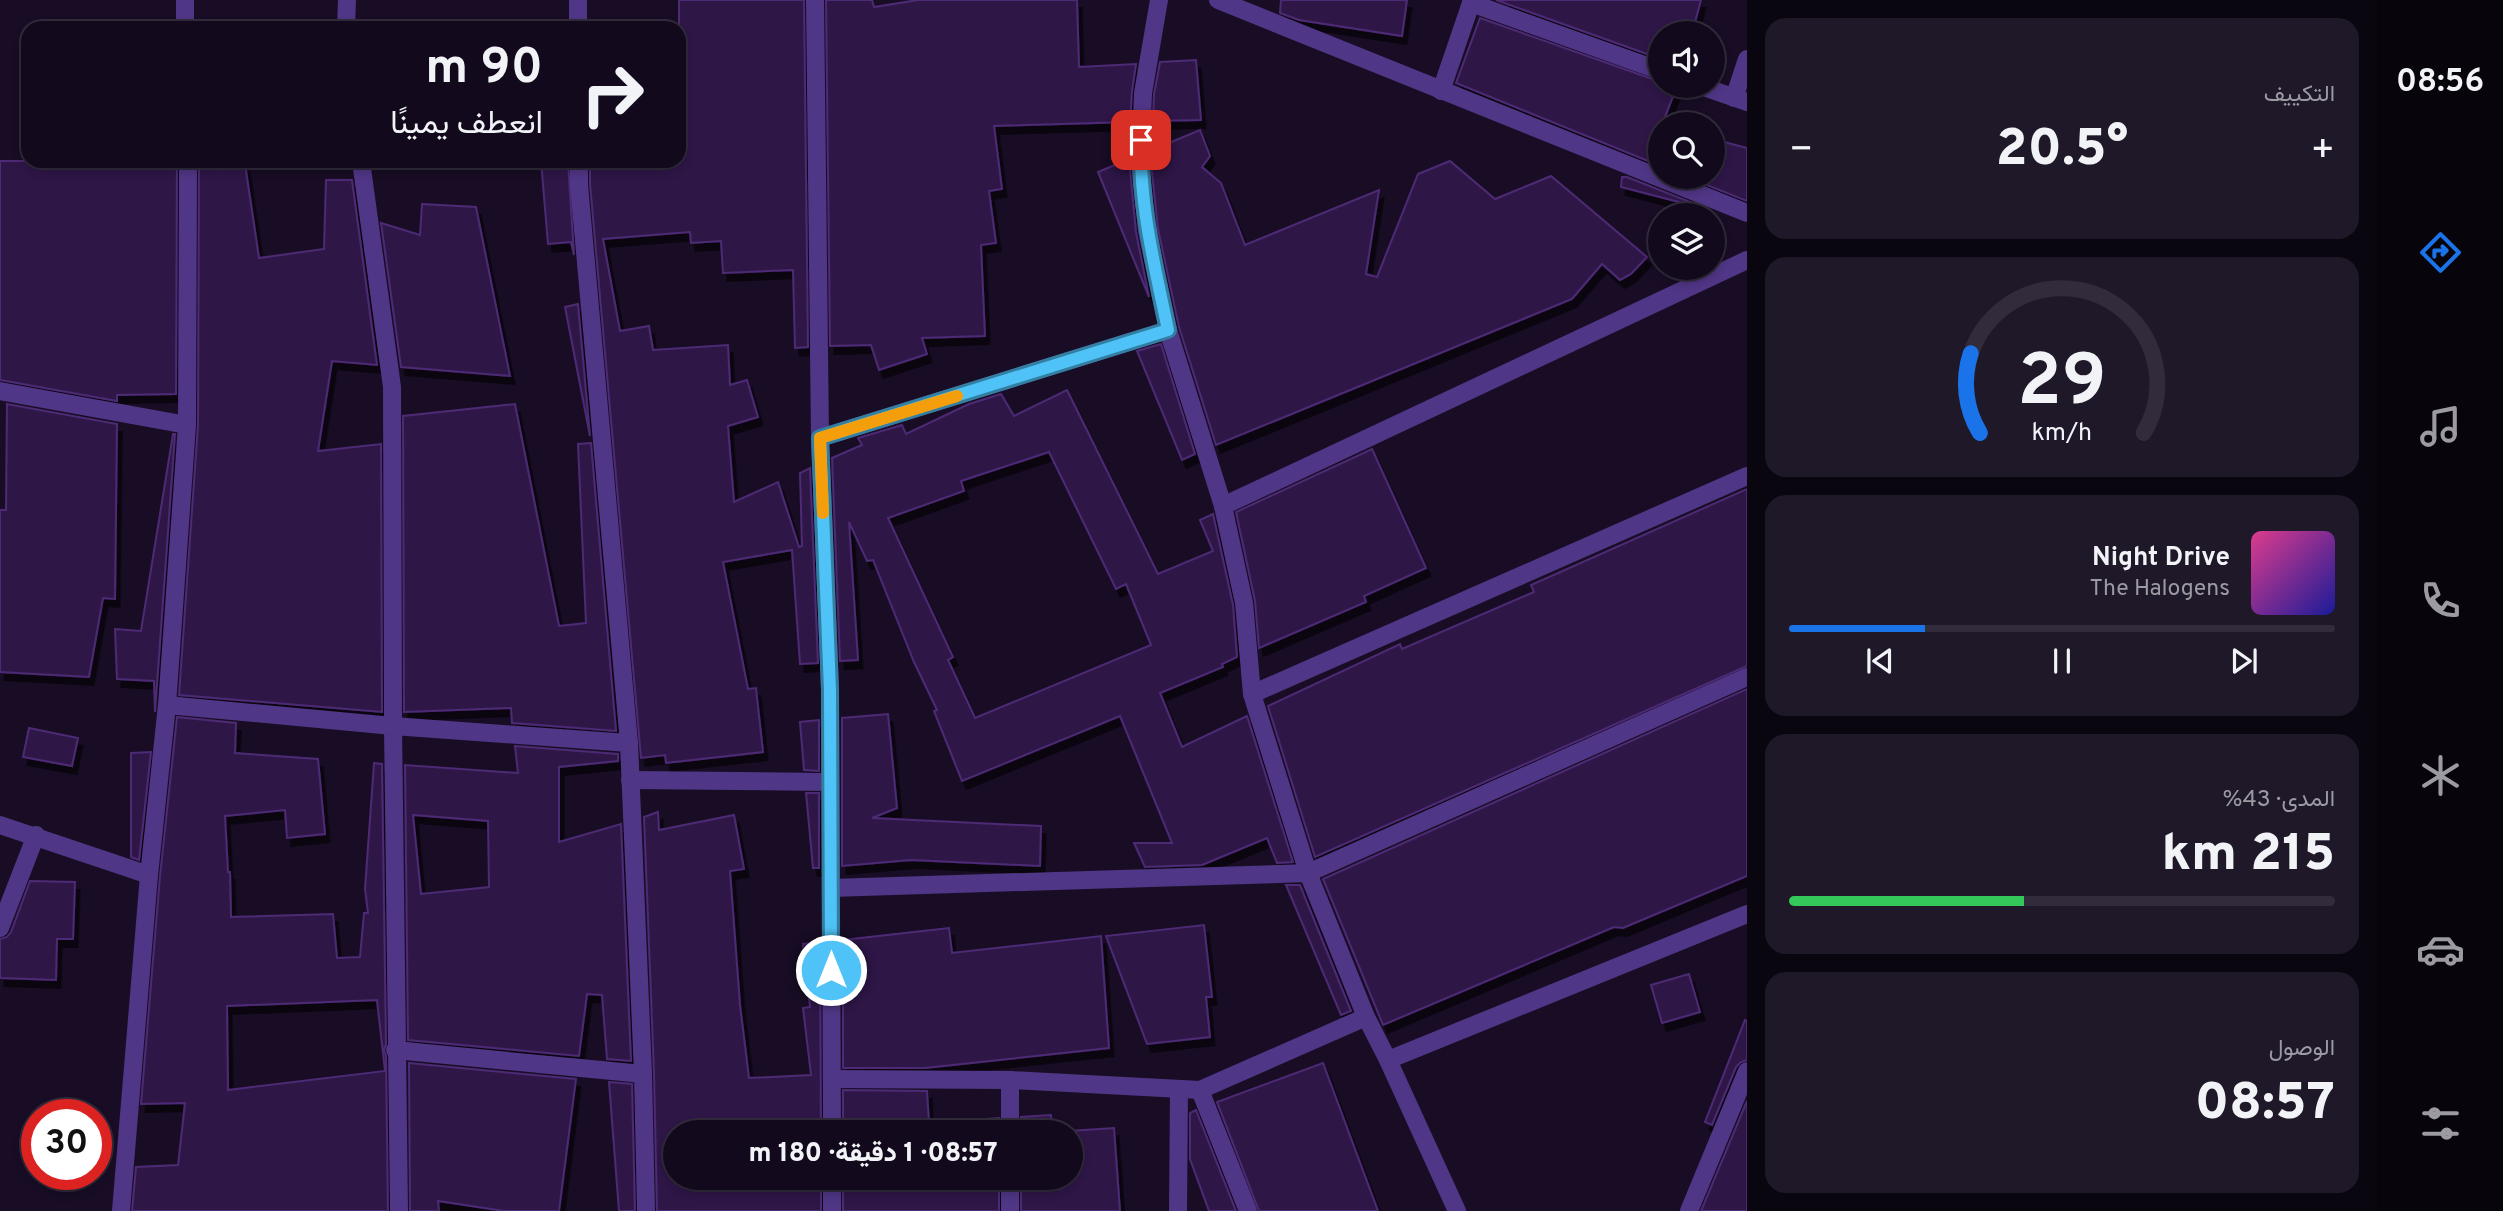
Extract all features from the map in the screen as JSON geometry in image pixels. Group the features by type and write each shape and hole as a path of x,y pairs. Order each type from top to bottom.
{"street":[{"path":"185,0 185,21"},
{"path":"346,21 347,0"},
{"path":"578,0 578,21"},
{"path":"815,0 820,438 830,690 832,1120"},
{"path":"1159,0 1143,93 1140,163 1147,231 1168,330 1223,506 1244,603 1252,694 1308,873 1366,1017 1457,1211"},
{"path":"1218,0 1747,213"},
{"path":"1441,91 1471,1 1648,66"},
{"path":"1741,100 1747,59"},
{"path":"121,1211 149,875 167,705 187,425 188,168"},
{"path":"362,168 392,387 399,1211"},
{"path":"579,168 629,743 646,1211"},
{"path":"1223,506 1747,260"},
{"path":"820,438 1168,330"},
{"path":"0,391 187,425"},
{"path":"1252,694 1747,475"},
{"path":"831,888 1308,873 1747,677"},
{"path":"167,705 393,726 629,743"},
{"path":"630,780 830,782"},
{"path":"0,825 149,875"},
{"path":"0,928 36,835"},
{"path":"1388,1060 1747,914"},
{"path":"832,1079 1010,1080 1200,1090 1366,1017"},
{"path":"396,1050 643,1074"},
{"path":"1689,1211 1747,1072"},
{"path":"1010,1080 1010,1120"},
{"path":"1178,1211 1179,1089"},
{"path":"1200,1090 1248,1211"},
{"path":"832,1190 832,1211"},
{"path":"1010,1190 1010,1211"}],"building":[{"path":"679,0 804,0 808,347 795,348 793,270 723,273 721,241 691,243 690,232 603,239 620,331 649,326 653,350 728,345 730,385 747,380 758,417 728,426 734,502 778,482 799,547 802,546 800,473 810,468 818,663 800,664 792,550 723,562 748,689 756,688 763,752 666,763 665,755 641,758 590,168 686,168 686,21 679,21"},
{"path":"826,0 872,0 874,7 918,0 1077,0 1079,67 1136,64 1130,122 994,126 1002,189 989,191 996,243 981,245 985,336 922,338 927,354 879,370 871,345 830,346"},
{"path":"1281,0 1407,0 1402,36 1299,20 1280,13"},
{"path":"1496,0 1701,0 1695,21 1648,21 1648,54"},
{"path":"1480,18 1648,77 1648,98 1672,98 1667,112 1648,112 1648,161 1456,83"},
{"path":"1196,60 1201,120 1153,121 1154,94 1160,62"},
{"path":"1200,130 1210,156 1202,167 1221,183 1245,245 1379,190 1366,274 1377,277 1418,174 1450,161 1495,199 1551,176 1647,257 1631,274 1620,280 1602,264 1572,299 1216,445 1179,327 1158,229 1151,163 1152,150"},
{"path":"1725,142 1747,148 1747,201 1717,189 1725,189"},
{"path":"1129,159 1136,232 1149,297 1098,172"},
{"path":"0,161 21,161 21,168 177,168 176,394 117,395 117,401 0,380"},
{"path":"199,168 246,168 259,258 324,249 326,180 352,180 377,365 332,361 318,451 381,444 382,712 179,695 198,425"},
{"path":"542,168 568,168 574,255 571,242 548,244"},
{"path":"1622,177 1627,177 1648,185 1648,189 1657,189 1692,203 1683,203 1621,187"},
{"path":"422,204 476,207 510,376 401,367 381,223 420,235"},
{"path":"578,304 590,436 565,307"},
{"path":"1161,344 1195,454 1182,460 1137,351"},
{"path":"1067,390 1158,574 1213,551 1200,520 1213,514 1233,605 1237,657 1222,664 1223,667 1160,693 1182,747 1247,716 1293,862 1277,863 1267,838 1202,865 1145,867 1134,843 1172,843 1120,716 962,781 934,711 937,710 914,662 873,560 867,561 849,522 858,660 840,661 832,458 862,445 858,438 902,425 906,434 969,404 1001,394 1014,416","holes":["1049,452 1116,589 1126,584 1151,645 975,718 948,660 953,657 888,518 964,491 961,481"]},
{"path":"7,404 117,424 115,599 103,598 89,677 0,672 0,510 6,510"},
{"path":"515,404 559,626 586,623 578,444 591,443 616,731 512,723 511,708 404,712 403,416"},
{"path":"173,434 155,712 154,681 117,679 115,629 141,631"},
{"path":"1372,449 1426,568 1364,596 1366,602 1259,648 1255,601 1236,512"},
{"path":"1747,489 1747,666 1315,857 1268,706 1400,644 1402,649 1534,592 1531,585"},
{"path":"1747,689 1747,876 1623,928 1614,927 1383,1025 1323,879"},
{"path":"888,714 897,808 872,818 1041,826 1040,866 911,860 842,866 842,718"},
{"path":"177,717 236,723 235,753 318,759 325,834 287,838 285,810 225,816 231,917 333,914 337,958 360,957 364,913 368,913 365,889 374,763 382,764 388,1211 132,1211 136,1167 178,1165 185,1103 141,1104 160,876","holes":["377,1000 385,1071 228,1090 227,1006"]},
{"path":"819,720 819,771 804,770 800,722"},
{"path":"29,728 78,738 72,766 23,757"},
{"path":"515,746 618,754 618,761 559,767 559,842 621,824 631,1061 607,1059 602,995 587,994 579,1056 408,1040 405,765 518,773","holes":["413,815 488,821 489,887 421,894"]},
{"path":"151,752 139,860 131,857 131,753"},
{"path":"806,793 819,793 819,868 813,868"},
{"path":"658,812 659,830 734,815 744,869 730,871 740,1005 749,1078 811,1075 803,1008 810,1007 803,944 820,942 821,1120 663,1120 663,1190 821,1190 821,1211 657,1211 644,817"},
{"path":"30,881 75,882 73,939 57,939 56,980 0,978 0,939 11,932"},
{"path":"1286,885 1300,885 1351,1011 1341,1015"},
{"path":"1204,925 1212,997 1206,997 1210,1037 1147,1044 1106,936"},
{"path":"949,928 952,953 1101,936 1109,1048 925,1068 843,1068 843,940"},
{"path":"1689,974 1700,1012 1662,1023 1651,985"},
{"path":"1745,1020 1747,1060 1736,1067 1712,1125 1705,1122"},
{"path":"409,1063 576,1079 559,1211 504,1211 438,1201 439,1211 410,1211"},
{"path":"1323,1063 1378,1211 1259,1211 1217,1102"},
{"path":"609,1082 632,1084 635,1211 619,1211"},
{"path":"843,1090 927,1091 929,1120 843,1120"},
{"path":"1747,1101 1747,1211 1701,1211"},
{"path":"1196,1110 1236,1211 1209,1211 1190,1159 1190,1113"},
{"path":"1051,1115 1052,1120 1021,1120 1021,1117"},
{"path":"1114,1128 1120,1211 1021,1211 1021,1190 1083,1190 1083,1130"},
{"path":"843,1190 999,1190 999,1211 843,1211"}],"slow traffic":[{"path":"823,513 820,438 957,396"}],"route":[{"path":"831,970 830,690 820,438 1168,330 1147,231 1140,163 1141,140"}]}
